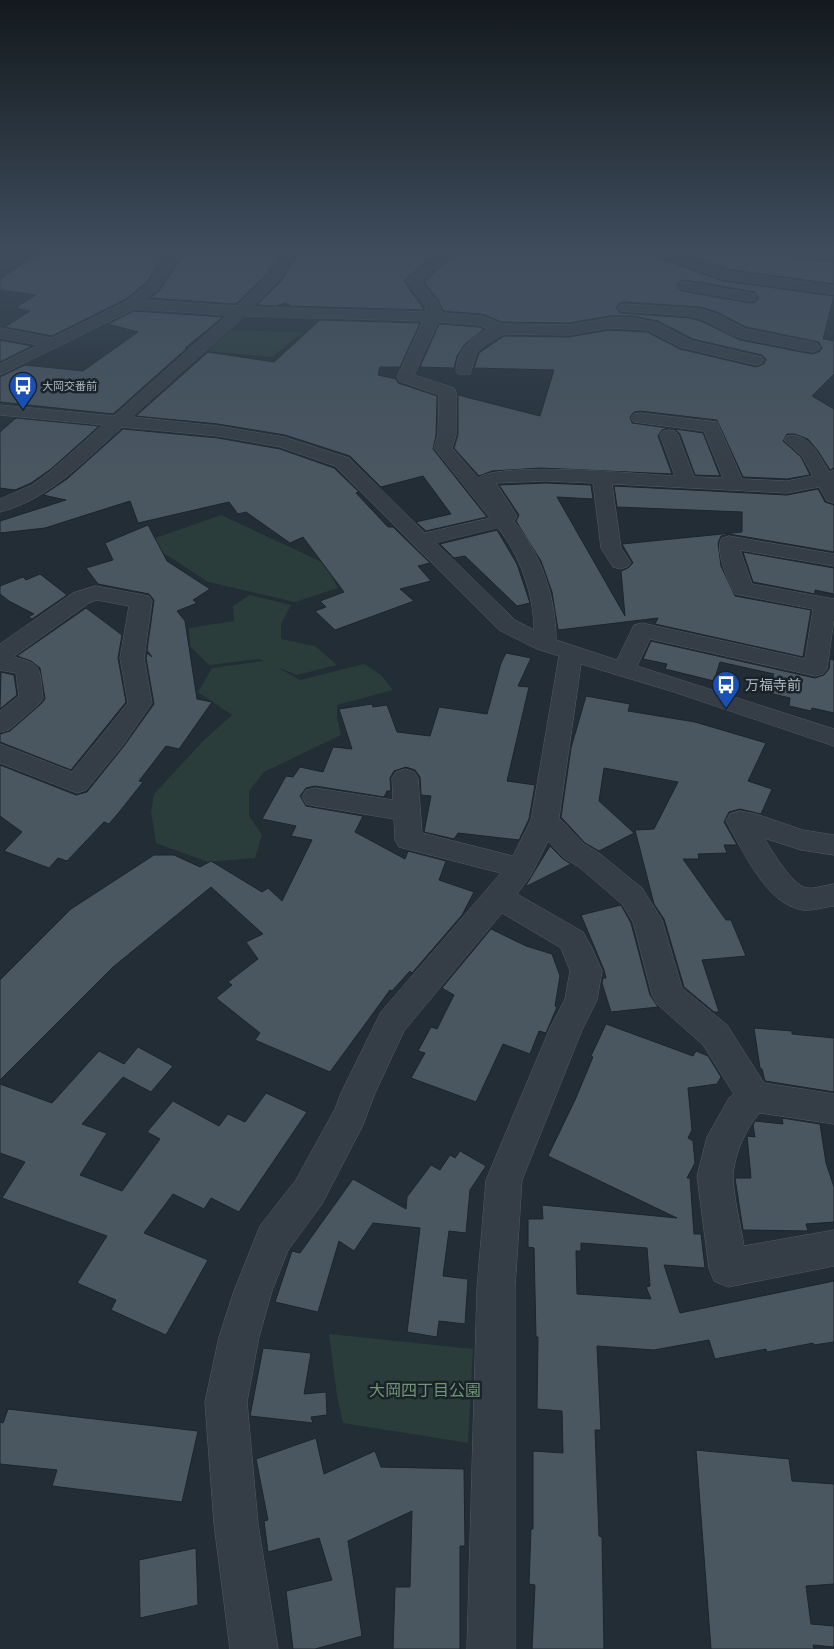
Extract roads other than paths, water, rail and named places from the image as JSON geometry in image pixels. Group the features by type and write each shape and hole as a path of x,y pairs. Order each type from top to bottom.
{"street":[{"path":"0,370 89,326"},
{"path":"0,506 45,484 118,422 224,326"},
{"path":"254,1649 236,1524 226,1402 239,1337 253,1291 273,1239 309,1192 350,1114 392,1022 499,897 520,868 545,820 558,648 545,625 540,592 520,542 443,448 447,435 448,392 405,377 430,326"},
{"path":"493,326 500,329 569,330 592,326"},
{"path":"652,326 686,344 756,360"},
{"path":"728,326 741,333 812,347"},
{"path":"464,371 463,362 471,346 500,329"},
{"path":"0,333 54,344"},
{"path":"0,410 218,431 284,442 342,462 507,625 558,648 834,738"},
{"path":"640,418 711,426 735,485"},
{"path":"669,435 687,482"},
{"path":"793,440 809,453 829,478 834,497"},
{"path":"421,540 504,521 508,516 485,481 493,478 546,475 787,487 804,485 829,478"},
{"path":"602,478 612,548 620,563"},
{"path":"624,669 642,630 816,669 830,605 743,589 730,556 729,542 834,560"},
{"path":"0,655 81,598 96,594 140,601 132,658 140,703 114,739 77,784 0,753"},
{"path":"0,663 13,664 27,669 31,698 0,724"},
{"path":"805,728 834,724"},
{"path":"405,778 409,840 520,868"},
{"path":"315,797 407,812"},
{"path":"545,820 574,851 589,860 632,896 647,920 668,995 715,1035 754,1097 834,1109"},
{"path":"834,845 801,840 746,820 740,821 778,882 798,898 809,899 834,894"},
{"path":"491,1649 496,1288 504,1180 566,1028 581,1000 586,971 578,948 572,940 499,897"},
{"path":"754,1097 741,1109 725,1137 715,1176 728,1268 834,1248"}],"place":[{"name":"大岡交番前","path":"23,410"},
{"name":"万福寺前","path":"726,709"}],"park label":[{"name":"大岡四丁目公園","path":"425,1390"}]}
